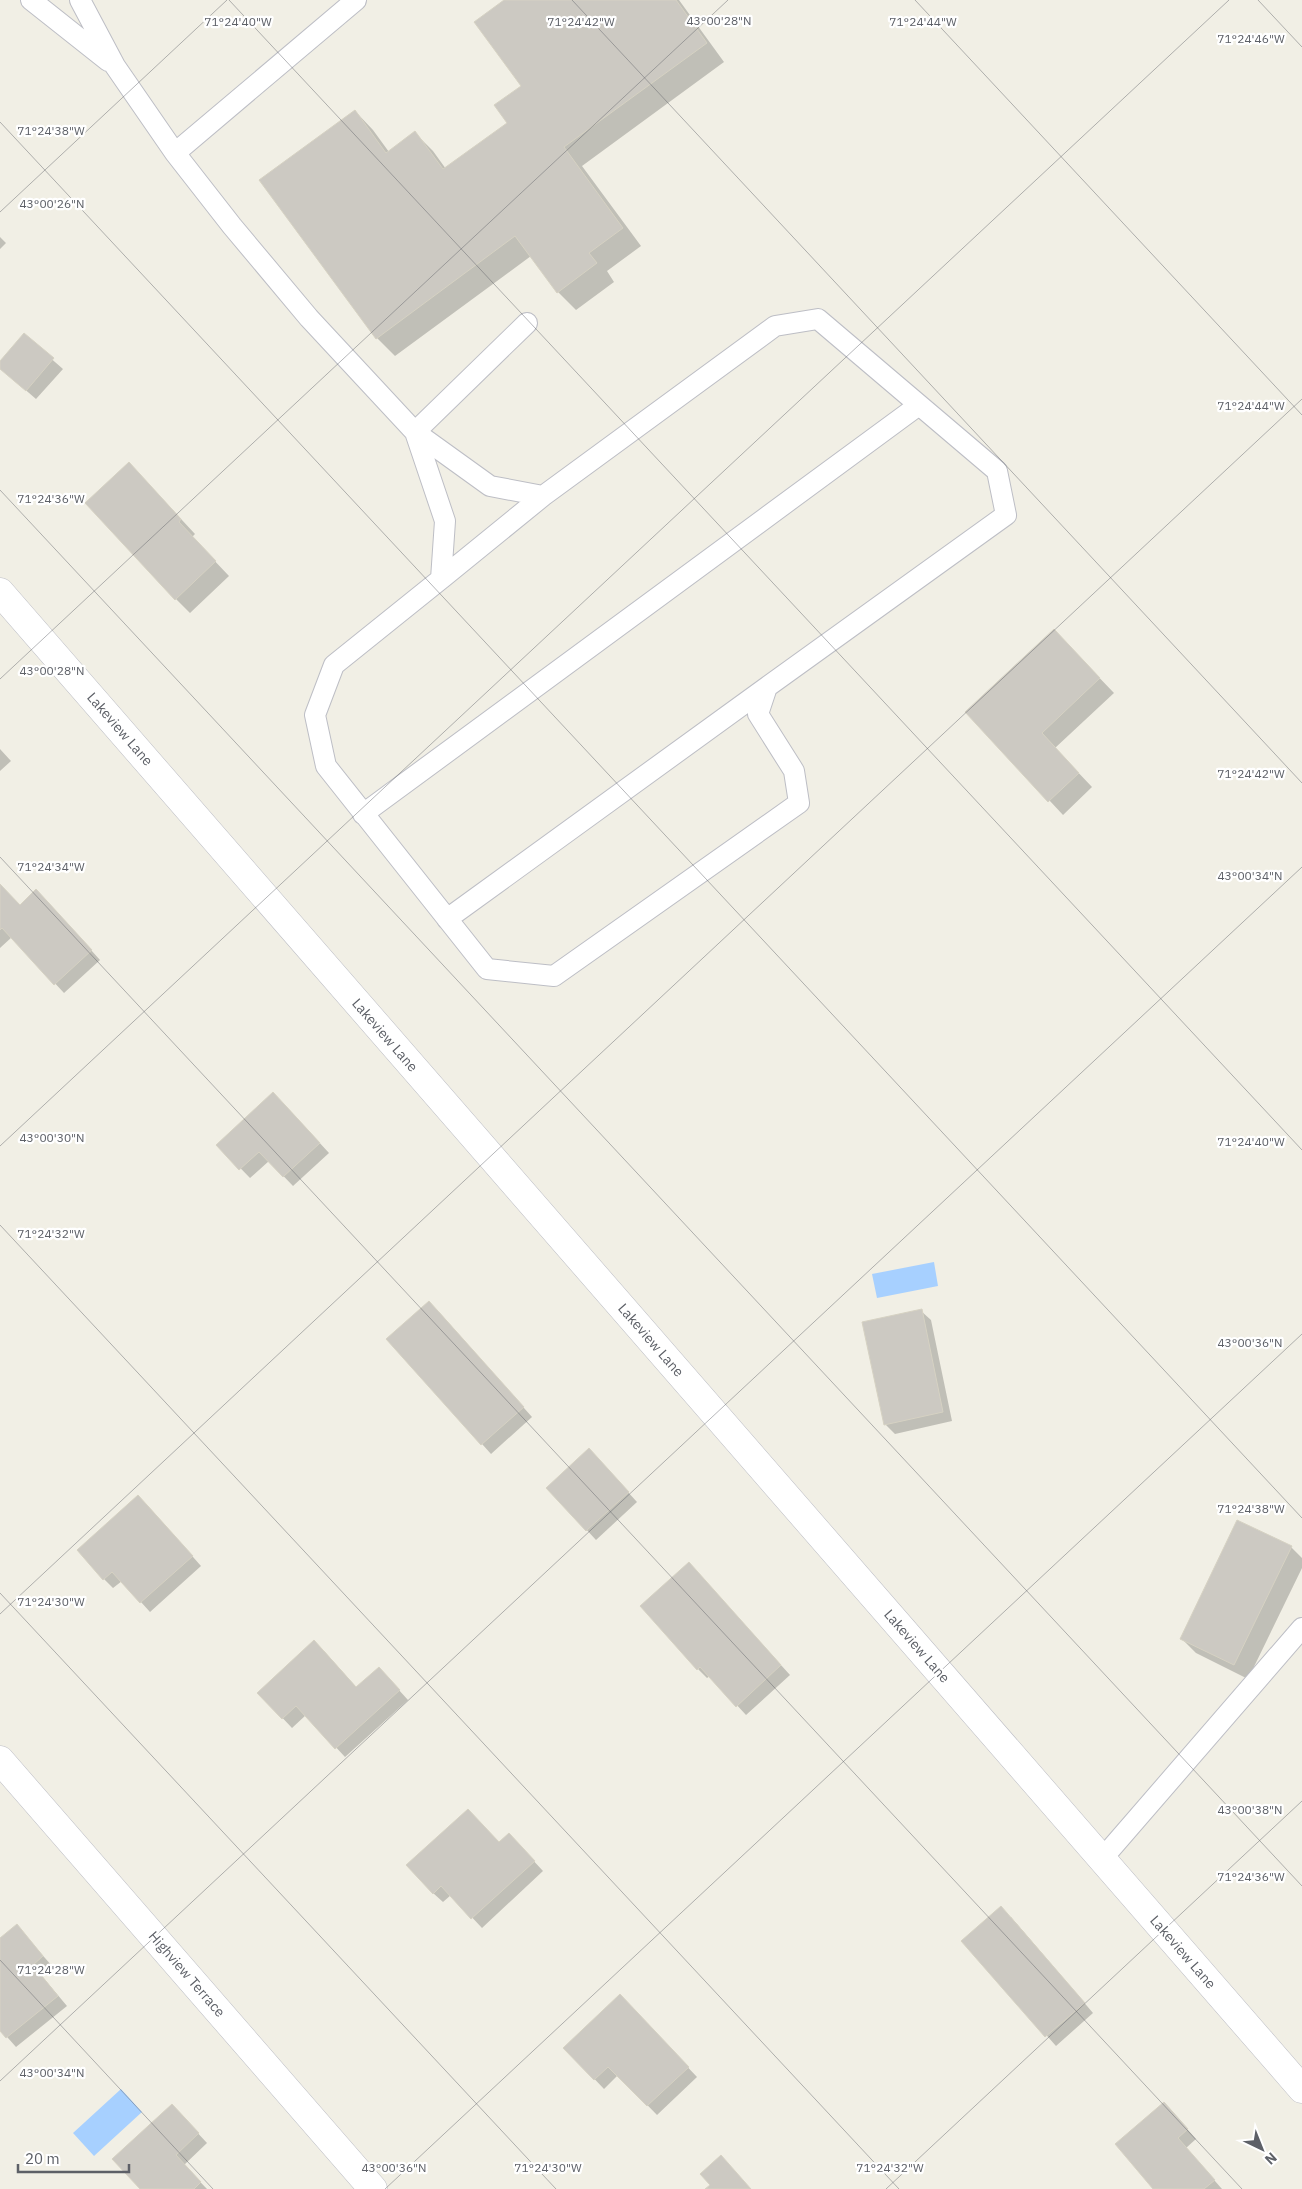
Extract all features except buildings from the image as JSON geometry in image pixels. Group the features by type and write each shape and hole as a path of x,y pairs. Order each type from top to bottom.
{"street":[{"name":"Lakeview Lane","path":"0,592 1302,2089"},
{"name":"Highview Terrace","path":"0,1760 373,2189"}],"lane":[{"path":"32,0 115,66"},
{"path":"80,0 115,66 175,153 232,226 309,318 415,432 490,486 543,496"},
{"path":"175,153 356,0"},
{"path":"447,919 767,687 1006,515 997,471 818,319 775,326 543,496 334,665 315,715 326,766 447,919 487,969 554,976 799,803 794,771 758,714 767,687"},
{"path":"415,432 527,323"},
{"path":"364,814 919,405"},
{"path":"415,432 445,521 441,579"},
{"path":"1102,1859 1302,1628"}],"water":[{"path":"934,1262 938,1286 877,1298 872,1274"},
{"path":"121,2089 142,2112 94,2156 73,2133"}]}
